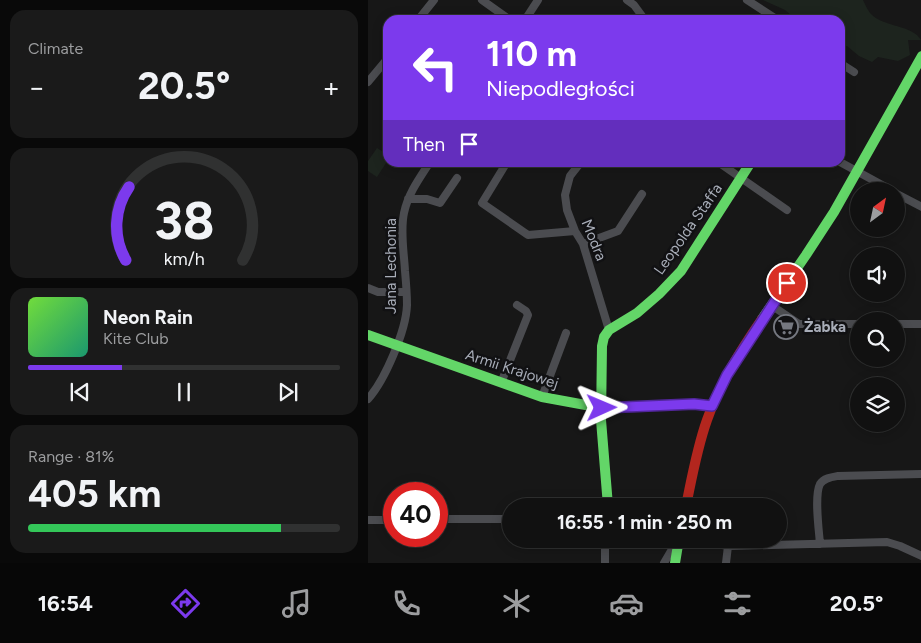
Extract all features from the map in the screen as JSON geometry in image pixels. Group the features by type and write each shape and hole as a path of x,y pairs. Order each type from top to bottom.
{"street":[{"path":"422,15 434,0"},
{"path":"482,0 503,15"},
{"path":"528,15 538,0"},
{"path":"627,0 634,5 641,15"},
{"path":"747,0 770,15"},
{"path":"688,498 696,456 712,406 727,375 771,305 819,236 858,173 922,56"},
{"path":"368,82 383,64"},
{"path":"845,66 854,72"},
{"path":"845,165 875,182"},
{"name":"Jana Lechonia","path":"368,399 381,380 397,345 405,321 407,306 403,232 404,215 414,186 427,167"},
{"path":"504,167 482,203 528,235 575,231"},
{"name":"Modra","path":"577,167 570,176 565,195 567,210 575,231 583,244 609,330"},
{"path":"725,167 741,179"},
{"name":"Leopolda Staffa","path":"609,330 637,313 681,271 749,167"},
{"path":"408,200 427,199 440,203 457,178"},
{"name":"Leopolda Staffa","path":"741,179 787,210"},
{"path":"583,244 618,231 642,194"},
{"path":"906,199 922,207"},
{"path":"368,288 378,292 406,292"},
{"path":"501,383 528,315 526,311 516,305"},
{"path":"771,305 799,324 850,324"},
{"path":"905,324 922,324"},
{"path":"609,330 604,337 602,346 602,408 609,498"},
{"path":"542,397 566,333"},
{"name":"Armii Krajowej","path":"368,335 542,397 602,408 694,404 712,406"},
{"path":"820,544 818,497 820,485 825,480 838,476 922,474"},
{"path":"448,520 502,519"},
{"path":"368,520 383,520"},
{"path":"787,545 887,542 922,556"},
{"path":"605,548 605,563"},
{"path":"664,563 673,548"},
{"path":"675,563 677,548"},
{"path":"726,563 728,548"}],"shaded area":[{"path":"763,0 863,0 870,13 876,18 912,31 921,40 908,40 910,55 898,61 878,57 872,62 845,46 845,15 791,15 785,10"},
{"path":"377,148 383,152 383,167 377,177 368,171 368,161"}],"traffic: fast":[{"path":"762,319 834,212 922,56"},
{"path":"607,498 601,420 602,346 604,337 609,330 637,313 681,271 748,167"},
{"path":"368,335 542,397 602,408 694,404 712,406"},
{"path":"675,563 678,548"}],"traffic: jam":[{"path":"688,498 700,441 712,406 731,368 762,319"}],"place":[{"name":"Żabka","path":"786,327"}],"route":[{"path":"602,408 615,409 694,404 712,406 727,375 787,283"}]}
